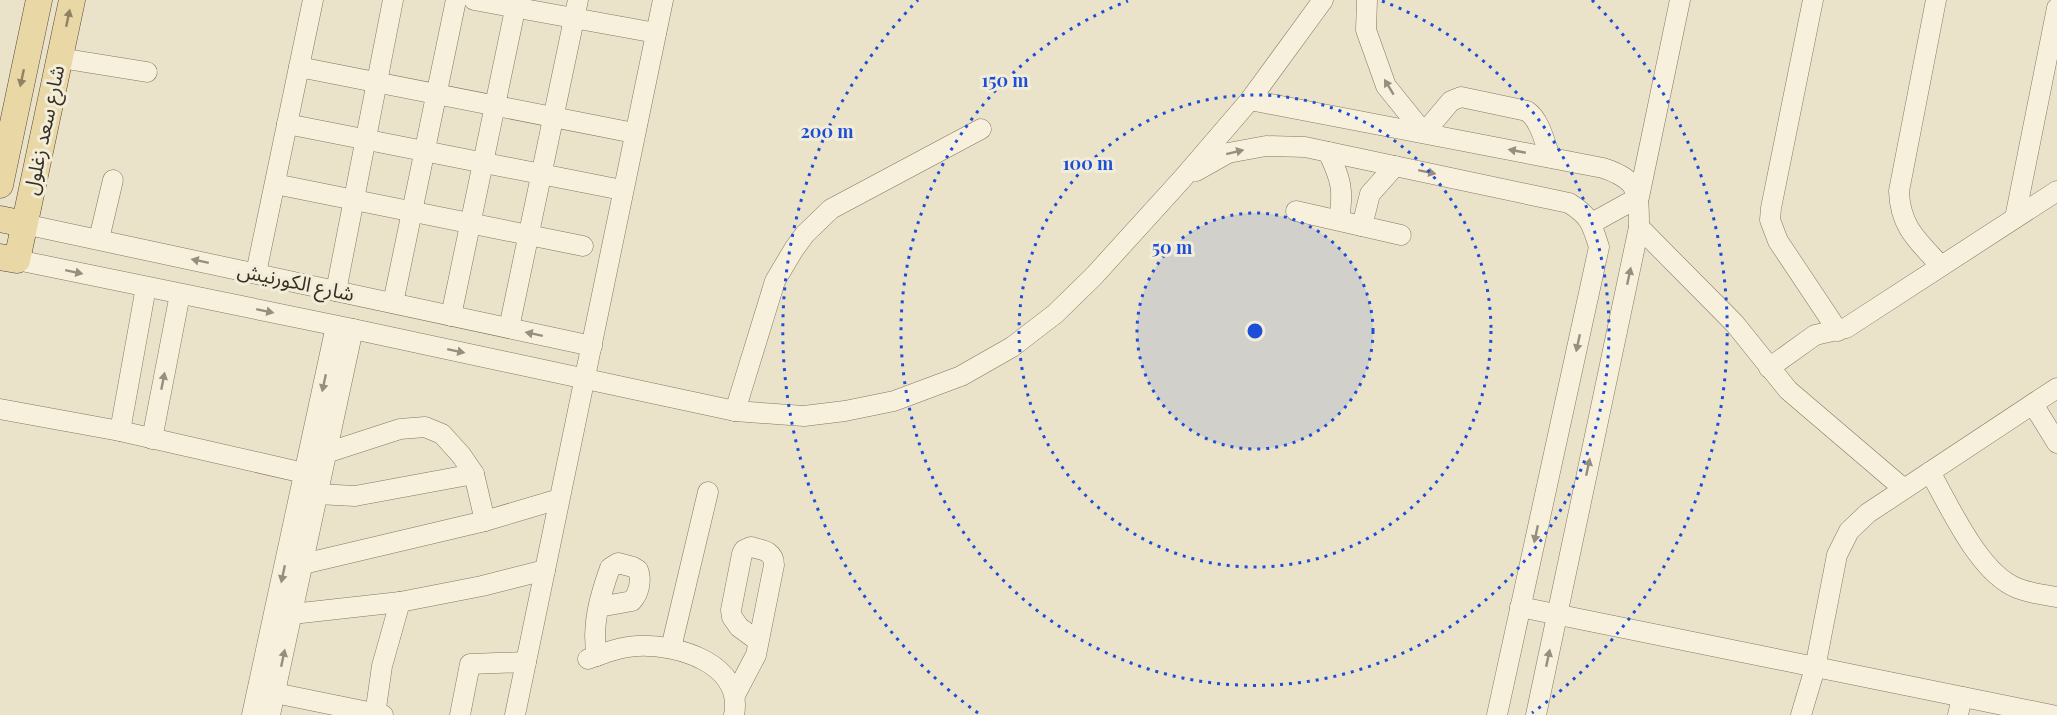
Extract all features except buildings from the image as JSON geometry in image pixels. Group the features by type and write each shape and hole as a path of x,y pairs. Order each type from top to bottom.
{"main road":[{"name":"شارع سعد زغلول","path":"0,185 39,0"},
{"name":"شارع سعد زغلول","path":"8,259 12,221 60,58 72,0"}],"street":[{"path":"256,273 313,0"},
{"path":"336,291 393,0"},
{"path":"393,303 456,0"},
{"path":"474,0 576,9 656,33"},
{"path":"515,715 663,0"},
{"name":"شارع الكورنيش","path":"8,259 735,411 804,416 846,411 894,401 961,376 1012,347 1055,315 1094,276 1183,178 1250,100 1323,0"},
{"path":"1367,0 1366,30 1386,86 1424,133"},
{"path":"1536,715 1639,227 1639,197 1680,0"},
{"path":"1813,0 1770,220 1778,241 1838,331"},
{"path":"1936,0 1899,191 1899,208 1906,225 1941,266"},
{"path":"450,316 516,4"},
{"path":"2015,218 2052,58 2057,8"},
{"path":"509,328 576,9"},
{"path":"60,58 147,72"},
{"path":"299,67 634,133"},
{"path":"1424,133 1451,101 1461,97 1532,114 1551,158"},
{"path":"1250,100 1603,168 1618,173 1631,183 1639,197"},
{"path":"287,124 622,190"},
{"path":"735,411 775,281 805,234 831,209 981,129"},
{"path":"1183,178 1228,153 1266,146 1305,147 1569,203 1582,211 1592,223 1599,247 1497,715"},
{"path":"1328,152 1342,184 1339,220"},
{"path":"1362,226 1370,194 1395,166"},
{"path":"99,239 113,180"},
{"path":"275,184 583,246"},
{"path":"1769,368 1815,335 1846,328 2057,191"},
{"path":"1592,223 1639,197"},
{"path":"1296,211 1401,235"},
{"name":"شارع الكورنيش","path":"12,221 591,346"},
{"path":"1639,227 1735,324 1788,390 1904,489"},
{"path":"120,431 146,287"},
{"path":"152,439 180,294"},
{"path":"252,715 314,482 326,453 344,328"},
{"path":"270,715 303,564 314,482 344,328"},
{"path":"553,372 559,339"},
{"path":"1802,715 1815,668 1837,555 1849,531 1868,513 2057,388"},
{"path":"2033,404 2057,443"},
{"path":"0,409 120,431 314,482 355,496 474,474"},
{"path":"326,453 400,429 425,427 442,434 474,474 485,521"},
{"path":"1930,472 1981,561 1997,577 2016,588 2057,597"},
{"path":"671,648 708,492"},
{"path":"303,564 485,521 560,499"},
{"path":"292,614 400,602 482,586 545,570"},
{"path":"275,693 378,714 382,666 400,602"},
{"path":"1520,607 1815,668 1960,706 2052,715"},
{"path":"598,608 593,658 620,648 637,646 671,648 717,669 728,680 735,695"},
{"path":"734,715 735,695 753,661 758,641"},
{"path":"460,715 470,664 526,662"}]}
